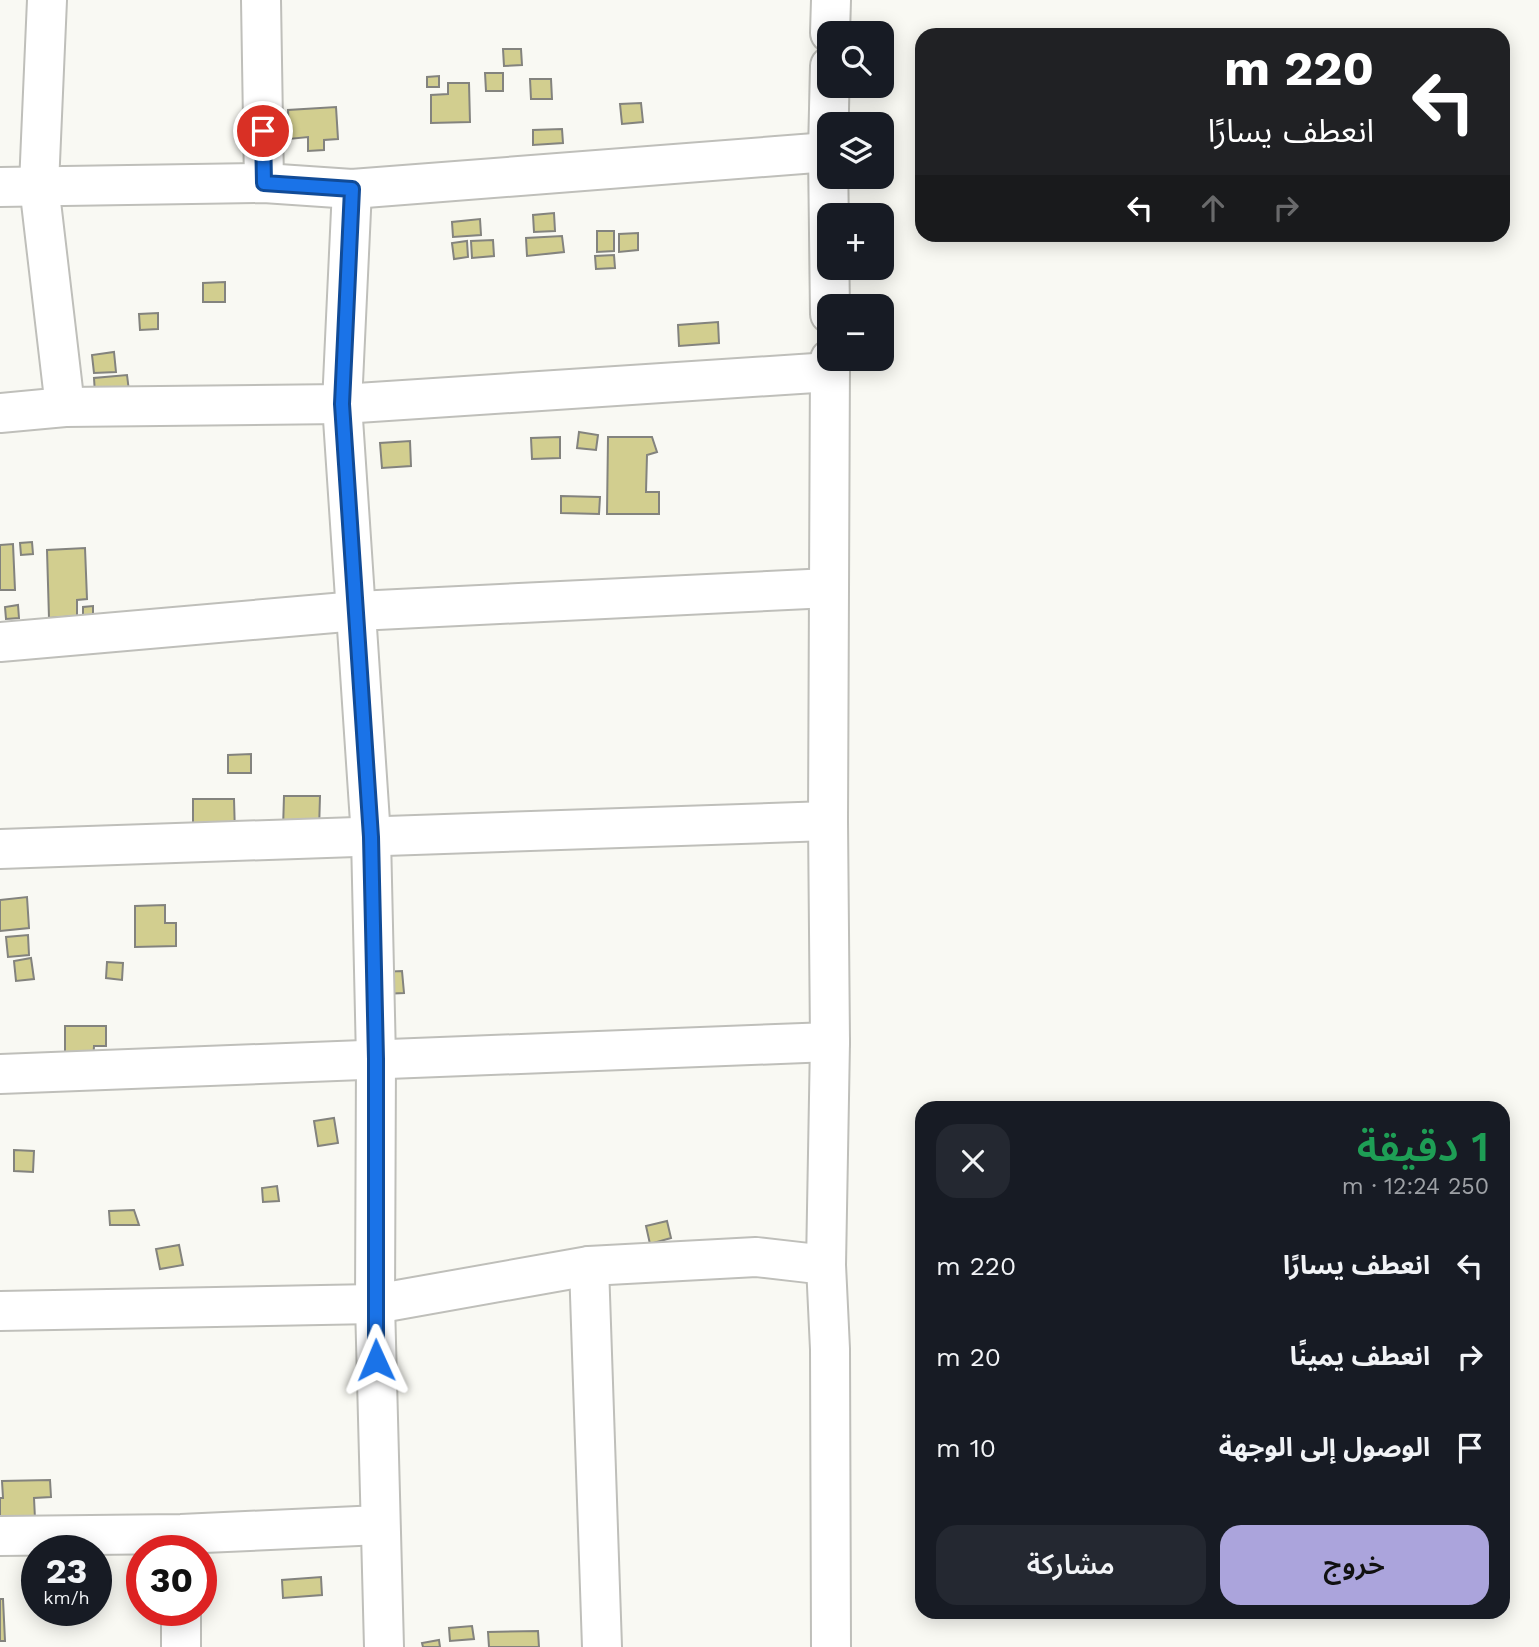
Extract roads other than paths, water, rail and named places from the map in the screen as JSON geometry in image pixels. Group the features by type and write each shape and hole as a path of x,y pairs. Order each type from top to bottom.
{"street":[{"path":"47,0 39,185 65,407"},
{"path":"261,0 264,183"},
{"path":"830,21 831,0"},
{"path":"0,187 264,183 352,189 817,153"},
{"path":"352,189 342,404 371,837 376,1059 375,1304 384,1647"},
{"path":"828,189 830,294"},
{"path":"0,413 65,407 342,404 817,367"},
{"path":"830,371 830,1042 826,1265 830,1349 831,1647"},
{"path":"0,642 357,611 829,589"},
{"path":"0,849 828,821"},
{"path":"0,1074 830,1042"},
{"path":"0,1311 375,1304 589,1266 756,1257 826,1265"},
{"path":"589,1266 602,1647"},
{"path":"217,1539 380,1525"},
{"path":"0,1536 126,1540"},
{"path":"181,1626 181,1647"}]}
